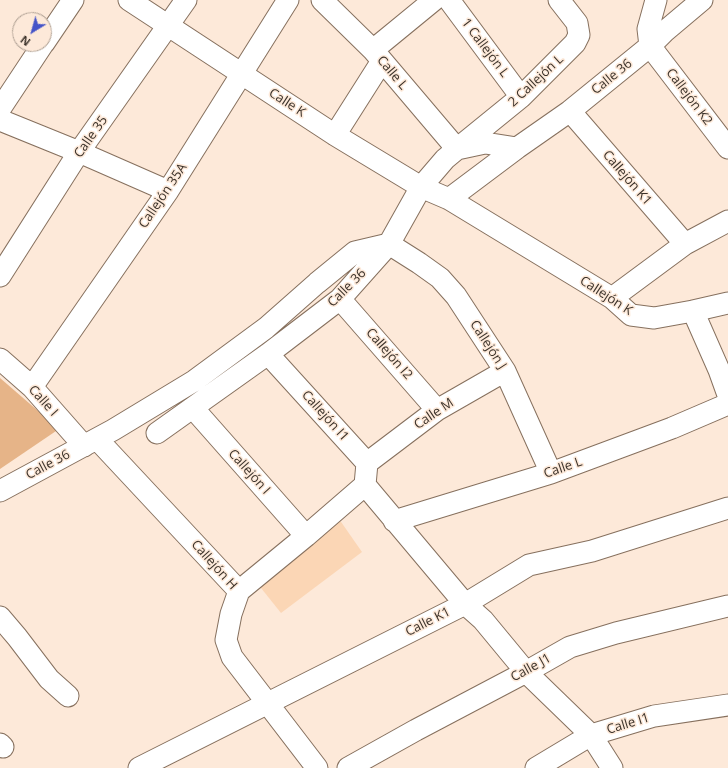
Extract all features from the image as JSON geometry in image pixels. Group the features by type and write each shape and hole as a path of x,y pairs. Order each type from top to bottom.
{"street":[{"path":"52,31 72,0"},
{"name":"Calle K","path":"129,0 335,135 421,187 449,199"},
{"name":"Calle 35","path":"0,276 80,152 186,0"},
{"name":"Callejón 35A","path":"32,387 168,190 288,0"},
{"name":"Calle L","path":"322,0 377,55 457,149"},
{"path":"335,135 377,55 434,0"},
{"name":"1 Callejón L","path":"449,0 521,97"},
{"name":"2 Callejón L","path":"457,149 521,97 575,43 578,35 577,24 559,0"},
{"path":"650,46 648,30 656,0"},
{"name":"Calle 36","path":"449,199 517,148 570,111 650,46 664,32 702,0"},
{"name":"Callejón K2","path":"650,46 728,148"},
{"path":"0,109 38,52"},
{"name":"Callejón K1","path":"570,111 685,244"},
{"path":"0,120 80,152 168,190"},
{"path":"457,149 485,143 517,148"},
{"name":"Calle 36","path":"157,433 268,354 340,299 389,244 421,187 457,149"},
{"name":"Callejón K","path":"449,199 612,298 631,316 654,318 728,303"},
{"path":"612,298 685,244 728,221"},
{"name":"Calle 36","path":"0,491 113,430 194,381 266,328 355,252 389,244"},
{"name":"Callejón J","path":"389,244 420,263 440,278 452,291 505,371 551,474"},
{"name":"Callejón I2","path":"340,299 437,410"},
{"path":"693,311 719,370 728,395"},
{"name":"Callejón I1","path":"268,354 367,463"},
{"name":"Calle I","path":"0,360 32,387 90,442"},
{"name":"Calle M","path":"367,463 437,410 505,371"},
{"name":"Calle L","path":"394,521 551,474 672,428 728,404"},
{"name":"Callejón I","path":"192,408 306,536"},
{"name":"Callejón H","path":"90,442 239,591 231,614 226,640 232,657 318,768"},
{"path":"239,591 365,485 367,463"},
{"path":"365,485 465,604 483,620 526,672 591,735 612,768"},
{"name":"Calle K1","path":"139,768 465,604 529,565 592,551 728,508"},
{"name":"Calle J1","path":"348,768 526,672 570,646 616,632 728,606"},
{"path":"0,617 49,679 68,696"},
{"name":"Calle I1","path":"536,768 591,735 654,716 728,705"}],"shaded area":[{"path":"0,378 59,429 0,469"},
{"path":"339,519 362,552 281,613 257,583"}]}
